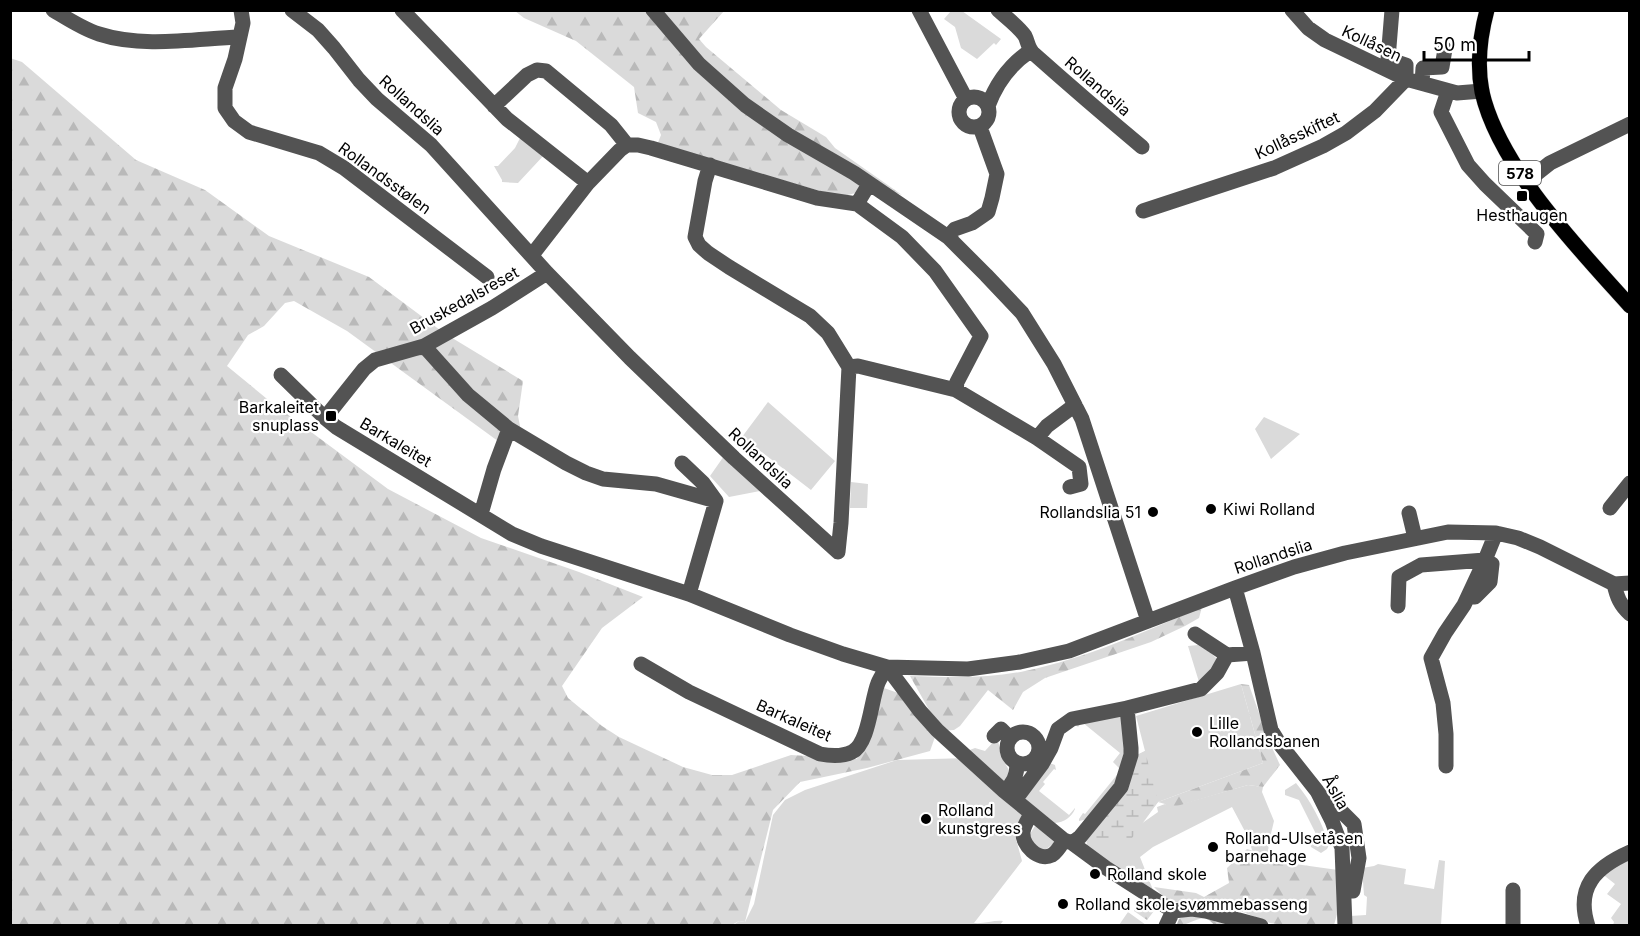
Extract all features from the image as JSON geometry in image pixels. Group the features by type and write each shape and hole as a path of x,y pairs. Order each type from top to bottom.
{"main road":[{"name":"578","path":"1487,10 1481,43 1482,91 1500,140 1526,182 1629,306"}],"street":[{"path":"54,10 97,34 122,40 150,42 239,37"},
{"name":"Rollandsstølen","path":"241,10 243,22 235,59 225,88 225,108 234,121 249,132 318,153 344,168 487,277"},
{"name":"Rollandslia","path":"292,10 318,30 377,99 431,145 547,273 630,358 709,435 838,552 849,367"},
{"path":"402,10 507,119 588,183"},
{"path":"653,10 699,64 745,105 788,135 854,173 948,237 1022,313 1053,364 1082,419 1148,621"},
{"path":"919,10 966,99"},
{"name":"Rollandslia","path":"998,10 1023,34 1028,41 1030,51 1142,147"},
{"name":"Kollåsen","path":"1292,10 1308,28 1325,40 1406,79 1457,93 1482,91"},
{"path":"1392,10 1388,59 1406,64 1406,79"},
{"path":"1422,83 1423,68 1442,68 1445,49"},
{"path":"988,106 998,85 1019,58 1030,51"},
{"path":"494,106 527,75 537,70 546,71 611,125 627,146"},
{"name":"Kollåsskiftet","path":"1143,212 1274,168 1323,146 1346,133 1375,111 1406,79"},
{"path":"1448,91 1441,112 1468,165 1537,234 1535,242"},
{"path":"976,97 985,101 988,106 989,116 980,127 970,128 961,122 960,106 966,99 976,97"},
{"path":"1526,182 1550,163 1629,124"},
{"path":"948,237 955,229 972,223 988,212 997,174 980,127"},
{"path":"532,255 588,183 620,150 627,146 639,145 651,148 817,198 857,204 902,237 935,271 981,336 957,382 956,390"},
{"path":"711,165 705,181 694,237 699,245 729,267 810,316 828,333 849,367 858,366 956,390 1036,438 1079,467 1081,484 1070,487"},
{"path":"857,204 869,184"},
{"name":"Bruskedalsreset","path":"325,418 364,369 375,360 424,346 492,308 547,273"},
{"path":"424,346 468,395 509,429 566,463 603,479 656,484 716,501"},
{"name":"Barkaleitet","path":"281,375 336,427 512,534 541,546 689,594 801,639 887,667 968,669 1020,662 1069,651 1148,621"},
{"path":"1036,438 1047,426 1075,405"},
{"path":"481,514 509,429"},
{"path":"682,463 703,483 716,501"},
{"path":"1610,508 1629,483"},
{"path":"689,594 716,501"},
{"path":"1409,513 1415,538"},
{"name":"Rollandslia","path":"1148,621 1294,567 1345,553 1448,531 1496,533 1532,544 1622,584"},
{"path":"1446,766 1443,703 1431,658 1444,633 1464,605 1496,533"},
{"path":"1398,606 1399,577 1421,565 1485,560 1492,564 1490,582 1475,597"},
{"path":"1622,584 1617,597 1629,614"},
{"name":"Åslia","path":"1235,588 1271,730 1317,791 1332,820 1341,848 1345,926"},
{"path":"1195,634 1227,655 1253,653"},
{"path":"1009,796 1051,748 1058,729 1072,719 1201,689 1217,673 1227,655"},
{"name":"Barkaleitet","path":"641,664 688,692 820,754 832,756 853,752 860,744 865,734 878,684 887,667"},
{"path":"887,667 937,730 1009,796 1068,842 1173,911 1192,909 1206,911 1261,926"},
{"path":"1031,814 1023,833 1026,845 1034,853 1050,856 1068,842 1080,837 1121,787 1131,755 1127,708"},
{"path":"1019,732 1029,733 1034,736 1042,756 1027,764 1017,764 1012,761 1007,752 1008,742 1002,737 1019,732"},
{"path":"1009,796 1010,787 1017,774 1017,764"},
{"path":"1317,791 1330,800 1354,824 1359,858 1353,891"},
{"path":"1588,926 1584,895 1590,880 1604,867 1629,852"},
{"path":"1513,890 1513,926"},
{"path":"1166,926 1173,911"}],"green space":[{"path":"515,11 724,11 699,39 706,47 781,110 826,137 835,148 902,195 885,189 877,189 838,196 657,145 661,135 656,122 638,113 634,87 576,41 524,18"},
{"path":"951,11 962,11 1001,39 977,59 961,48 955,27 944,19"},
{"path":"10,58 22,62 136,160 205,190 269,236 369,277 444,333 523,381 518,416 522,436 502,444 347,331 294,301 285,303 264,326 248,335 227,366 272,403 388,489 481,538 643,597 602,628 562,686 568,698 602,726 619,737 683,767 712,775 732,775 791,755 857,759 884,688 898,693 935,737 930,751 867,768 800,782 773,810 745,922 739,921 732,925 11,925"},
{"path":"520,138 545,154 518,183 502,182 494,166 498,166 515,148"},
{"path":"768,402 835,461 811,490 742,437"},
{"path":"1264,417 1300,434 1271,459 1255,429"},
{"path":"724,456 760,491 729,497 710,476"},
{"path":"851,482 868,484 867,508 850,508"},
{"path":"1202,607 1199,618 1151,642 1045,678 1023,692 1013,710 988,690 960,726 954,730 941,731 910,676 953,677 1011,674 1048,666 1093,652"},
{"path":"1198,645 1219,661 1199,682 1188,646"},
{"path":"1241,684 1263,763 1158,802 1141,824 1158,812 1157,807 1165,804 1168,808 1248,785 1263,787 1262,792 1274,821 1268,846 1271,855 1256,865 1249,839 1232,807 1153,847 1140,857 1153,890 1088,853 1086,838 1135,756 1145,751 1136,716"},
{"path":"1241,684 1249,685 1280,765 1263,787 1248,785 1167,809 1165,804 1158,802 1263,763"},
{"path":"1121,711 1128,743 1120,782 1088,819 1079,821 1083,813 1085,814 1121,770 1113,762 1120,753 1082,722 1078,727 1074,723"},
{"path":"996,739 1001,756 1010,772 1006,784 967,751 975,748 985,751"},
{"path":"1145,751 1158,802 1132,838 1086,838 1135,756"},
{"path":"968,758 1031,814 1016,839 1022,861 974,923 1003,921 1000,925 732,926 739,921 745,922 754,904 773,815 785,800 805,790 897,760"},
{"path":"1047,762 1055,765 1056,770 1054,769 1043,782 1045,784 1039,791 1069,815 1075,808 1064,821 1055,823 1024,799"},
{"path":"1296,783 1311,804 1326,836 1329,845 1321,853 1311,847 1310,843 1318,847 1321,844 1299,800 1285,795 1285,790"},
{"path":"1035,826 1055,839 1053,844 1045,850 1033,846 1030,834"},
{"path":"1247,849 1295,864 1338,870 1341,900 1334,925 1270,923 1243,912 1175,902 1164,897 1154,887 1196,893 1204,897 1229,883 1227,868"},
{"path":"1629,857 1629,925 1613,925 1611,918 1621,904 1607,894 1615,884 1601,873"},
{"path":"1439,860 1445,861 1441,925 1350,925 1350,916 1366,915 1367,897 1364,895 1362,868 1378,864 1406,869 1404,884 1434,889"},
{"path":"1140,901 1154,911 1147,920 1134,911"},
{"path":"1128,912 1146,925 1119,925"},
{"path":"1190,913 1255,925 1214,925 1205,919 1182,925 1177,924 1179,919"}],"place":[{"name":"Hesthaugen","path":"1522,196"},
{"name":"Barkaleitet snuplass","path":"331,416"},
{"name":"Kiwi Rolland","path":"1211,509"},
{"name":"Rollandslia 51","path":"1153,512"},
{"name":"Lille Rollandsbanen","path":"1197,732"},
{"name":"Rolland kunstgress","path":"926,819"},
{"name":"Rolland-Ulsetåsen barnehage","path":"1213,847"},
{"name":"Rolland skole","path":"1095,874"},
{"name":"Rolland skole svømmebasseng","path":"1063,904"}]}
